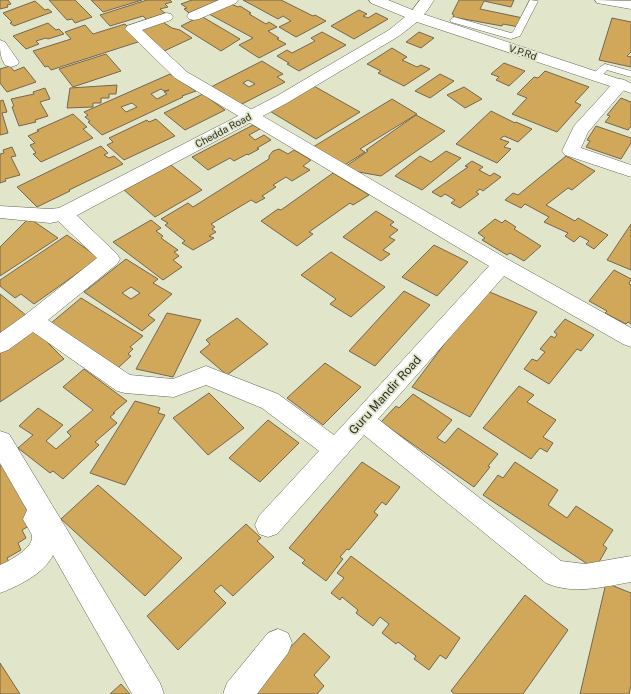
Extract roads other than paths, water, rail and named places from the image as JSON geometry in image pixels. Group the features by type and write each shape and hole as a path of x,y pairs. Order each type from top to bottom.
{"street":[{"path":"194,16 231,0"},
{"name":"V.P.Rd","path":"376,0 415,16 484,34 597,76 628,82"},
{"name":"Chedda Road","path":"0,212 50,216 62,214 281,100 394,33 415,16 427,0"},
{"path":"605,0 631,5"},
{"path":"166,17 132,29 181,75 502,265 631,338"},
{"path":"0,45 11,62"},
{"path":"628,82 580,130 571,150 631,171"},
{"path":"0,344 33,322 110,259 62,214"},
{"name":"Guru Mandir Road","path":"268,525 502,265"},
{"path":"33,322 125,384 174,388 206,375 270,401 335,450"},
{"path":"362,420 556,574 585,577 631,569"},
{"path":"0,441 149,694"},
{"path":"0,457 7,461 44,535 45,545 38,555 28,563 0,580"},
{"path":"238,694 278,643"}],"lane":[{"path":"454,20 484,34 511,36 517,34 534,1"}]}
